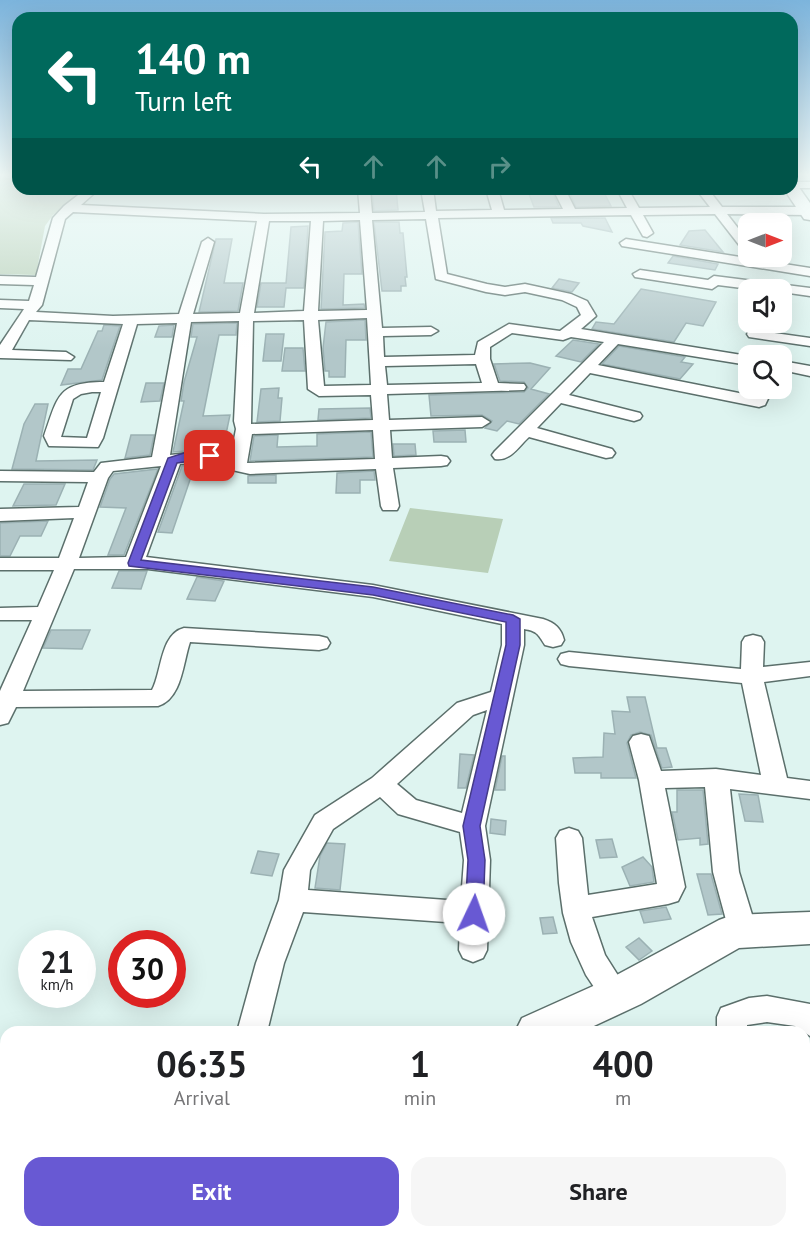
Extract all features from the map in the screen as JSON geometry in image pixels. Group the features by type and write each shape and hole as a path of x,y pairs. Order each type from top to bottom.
{"street":[{"path":"55,234 42,281 30,310 2,354 66,357"},
{"path":"261,234 246,317 242,421 244,429 238,466 241,468 441,461"},
{"path":"316,234 311,316 316,389 318,391 518,387"},
{"path":"367,234 384,463 390,506"},
{"path":"434,234 441,276 486,288 505,291 525,288 566,297 582,304 589,316 570,332 559,336 505,329 483,345 482,359 492,388"},
{"path":"134,563 166,461 185,318 208,242"},
{"path":"626,243 726,256 810,272"},
{"path":"711,287 726,256"},
{"path":"640,274 711,287 810,292"},
{"path":"0,280 42,281"},
{"path":"0,304 30,310 131,320 374,314"},
{"path":"110,387 77,389 70,392 66,397 52,436 55,442 92,443 95,438 131,320"},
{"path":"375,332 431,331"},
{"path":"570,332 738,358"},
{"path":"754,334 810,342"},
{"path":"501,455 615,339"},
{"path":"377,362 482,359"},
{"path":"587,368 738,398"},
{"path":"792,368 810,371"},
{"path":"557,397 634,416"},
{"path":"744,399 759,402 760,399"},
{"path":"244,429 482,422"},
{"path":"524,430 606,453"},
{"path":"210,456 107,467 99,477 67,563 4,708 158,698 164,692 179,641 184,635 319,643"},
{"path":"0,476 99,477"},
{"path":"0,515 86,512"},
{"path":"0,564 134,563 373,591 543,626 551,632 553,640"},
{"path":"0,614 45,613"},
{"path":"473,950 477,860 472,826 513,645 513,619"},
{"path":"753,642 752,676 776,786"},
{"path":"569,659 752,676 810,669"},
{"path":"254,1026 270,963 293,900 297,870 324,822 381,784 465,709 502,696"},
{"path":"576,908 668,893 671,887 651,780 641,742"},
{"path":"716,778 726,872 743,931"},
{"path":"651,780 716,778 810,790"},
{"path":"381,784 408,807 472,826"},
{"path":"569,838 576,908 591,957 615,996"},
{"path":"293,900 443,909 474,914"},
{"path":"550,1026 615,996 733,932 810,928"},
{"path":"732,1026 732,1017 746,1010 786,1011 804,1015 810,1023"}],"green space":[{"path":"0,234 44,234 36,275 0,274"},
{"path":"410,508 503,519 488,573 389,561"}],"building":[{"path":"290,234 308,234 304,288 286,288 284,307 257,307 261,283 286,283"},
{"path":"325,234 359,234 362,274 344,274 343,305 364,304 365,308 321,309"},
{"path":"375,234 403,234 406,286 401,286 401,291 382,291"},
{"path":"687,234 708,234 723,252 680,245"},
{"path":"216,239 232,239 224,283 243,283 238,311 199,312"},
{"path":"673,256 718,264 715,270 668,263"},
{"path":"559,279 579,283 572,292 552,288"},
{"path":"641,289 716,302 703,326 686,323 674,342 592,329 596,322 614,324"},
{"path":"365,320 366,340 346,340 345,377 329,377 329,371 325,371 323,348 326,322"},
{"path":"237,323 236,335 219,335 203,416 230,415 226,434 201,434 198,450 173,452 184,401 181,401 184,382 197,337 191,337 193,324"},
{"path":"104,325 120,326 102,380 61,385 68,369 81,369 98,331 102,331"},
{"path":"174,325 172,337 155,337 159,326"},
{"path":"266,334 284,334 281,361 263,361"},
{"path":"573,340 599,344 581,362 556,356"},
{"path":"619,346 685,357 681,362 693,364 680,379 602,364"},
{"path":"285,348 303,348 305,371 282,371"},
{"path":"530,363 550,368 531,389 549,394 519,424 507,421 497,431 485,428 492,421 482,415 431,416 429,395 524,392 528,388 524,382 500,381 494,364"},
{"path":"146,383 164,383 160,401 141,402"},
{"path":"279,388 278,398 282,398 280,421 257,422 261,389"},
{"path":"35,404 48,404 36,461 97,460 93,470 12,469 24,424"},
{"path":"370,408 371,418 318,420 319,409"},
{"path":"465,430 466,442 434,442 433,431"},
{"path":"371,432 373,457 250,461 254,436 278,435 277,447 317,446 317,434"},
{"path":"131,435 154,435 150,455 125,458"},
{"path":"393,444 415,444 416,455 394,456"},
{"path":"195,465 172,533 158,532 182,466"},
{"path":"158,469 124,555 108,555 126,508 100,507 110,479 114,474"},
{"path":"374,471 375,480 360,480 360,493 336,493 337,473"},
{"path":"276,475 276,483 248,483 248,476"},
{"path":"24,484 65,484 56,505 13,506"},
{"path":"48,521 41,536 20,536 10,556 0,556 0,523"},
{"path":"119,571 147,571 141,589 112,588"},
{"path":"197,577 224,581 215,601 187,599"},
{"path":"51,630 90,630 82,649 43,648"},
{"path":"627,697 645,697 657,748 666,748 672,767 662,768 651,735 640,732 631,735 627,743 636,778 601,778 601,773 575,773 573,758 603,757 604,733 615,734 612,711 630,712"},
{"path":"460,754 474,755 466,788 458,788"},
{"path":"502,756 505,756 505,790 495,790"},
{"path":"677,790 703,790 708,844 700,845 700,838 678,840 672,812 677,812"},
{"path":"739,794 758,795 763,822 745,821"},
{"path":"491,819 506,821 505,835 490,833"},
{"path":"612,839 617,857 600,858 596,840"},
{"path":"327,843 345,844 340,890 315,888 320,856"},
{"path":"258,851 279,854 272,876 251,873"},
{"path":"643,857 652,867 654,882 630,886 622,867"},
{"path":"697,874 711,874 722,914 708,915"},
{"path":"666,907 671,919 644,923 640,911"},
{"path":"553,917 557,933 543,934 540,918"},
{"path":"639,938 652,951 639,960 626,947"}],"route":[{"path":"210,456 172,460 134,563 373,591 513,619 513,645 472,826 477,860 474,914"}]}
